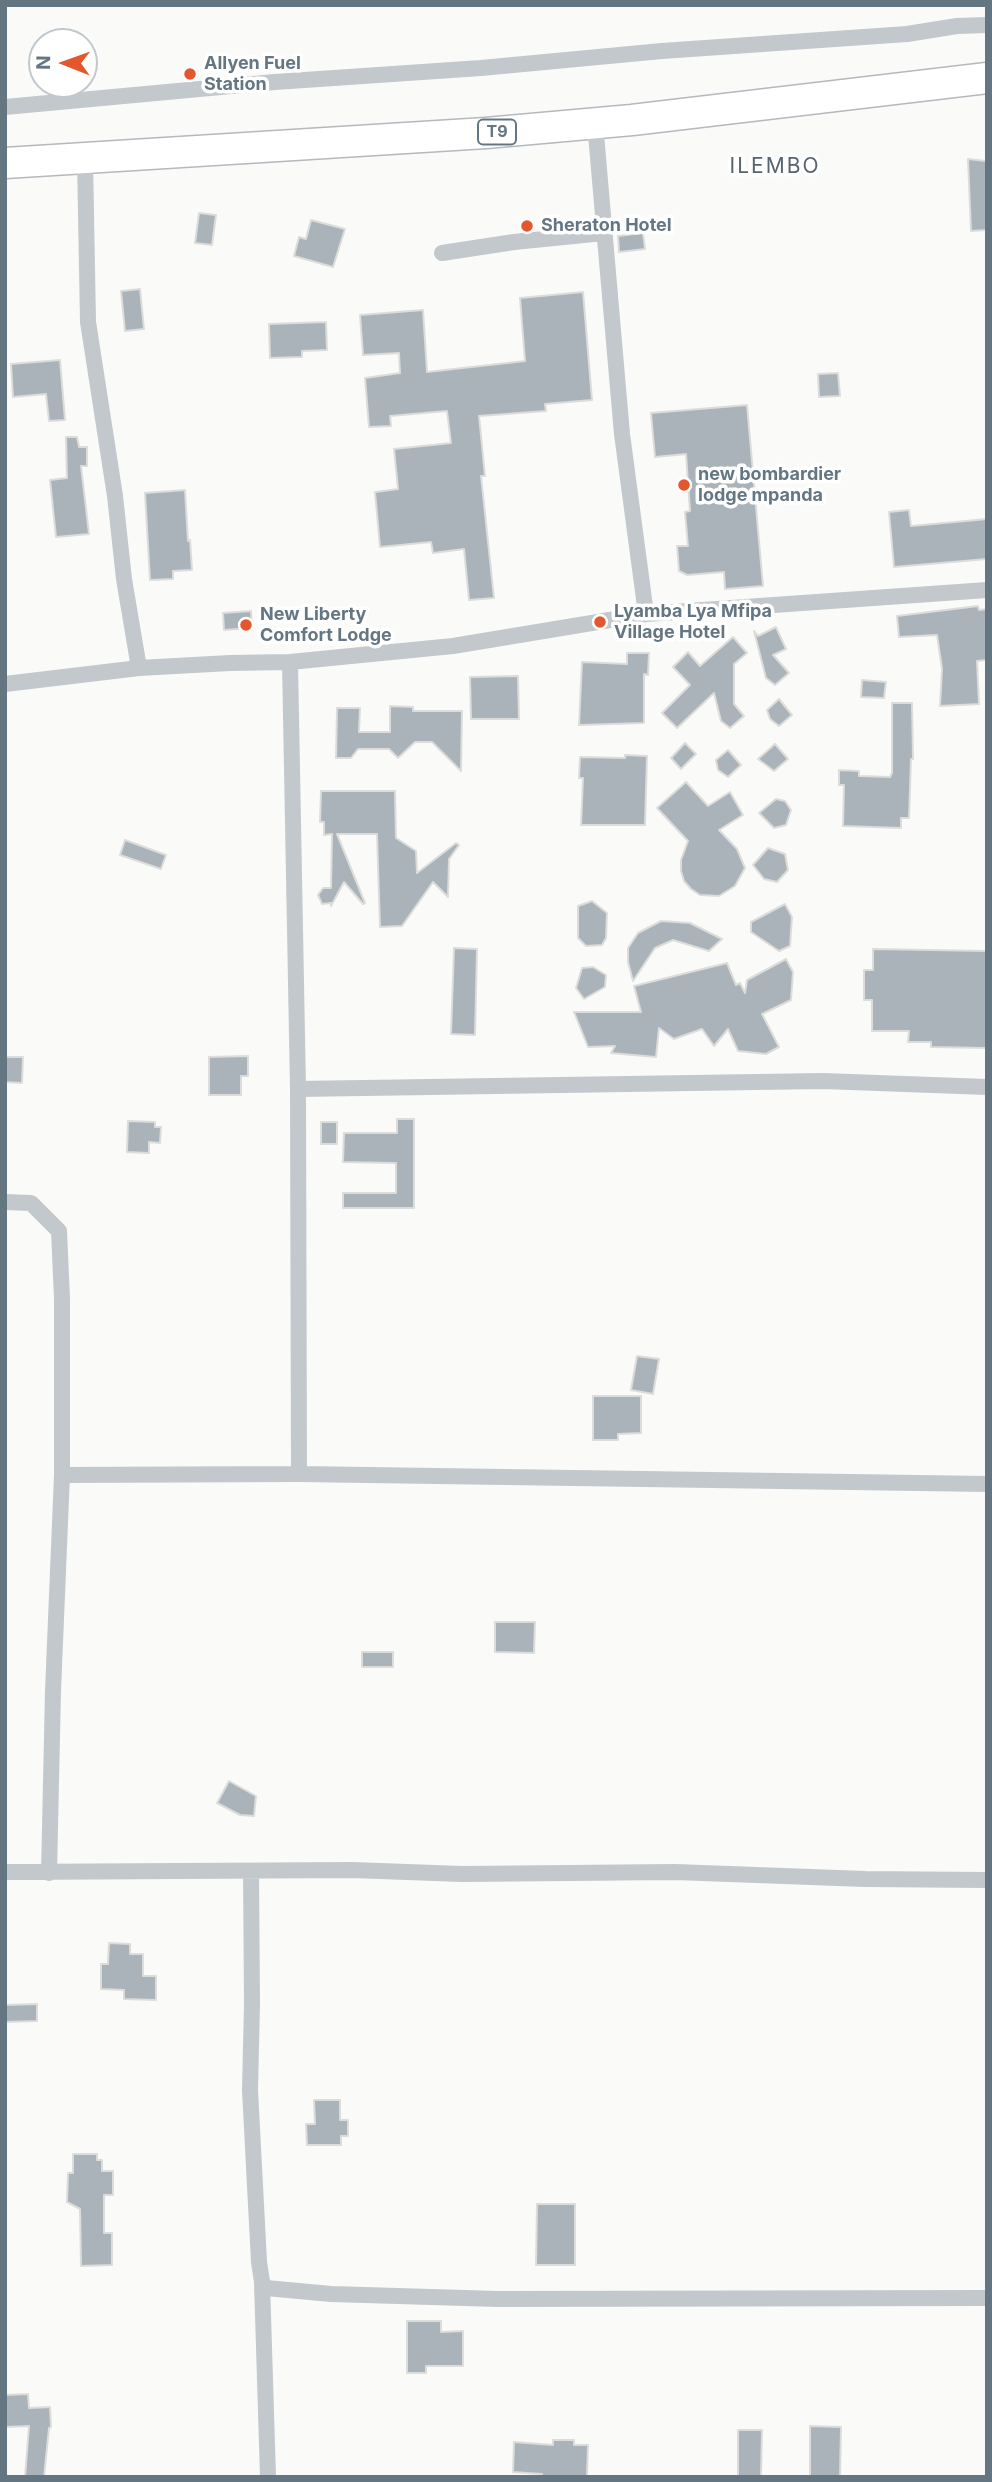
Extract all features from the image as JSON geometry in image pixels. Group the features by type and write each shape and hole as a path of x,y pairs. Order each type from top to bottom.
{"highway":[{"name":"T9","path":"5,163 431,138 595,123 987,78"}],"street":[{"path":"5,107 275,82 907,34 957,26 987,25"},
{"path":"595,123 622,433 646,614"},
{"path":"85,159 88,322 139,668"},
{"path":"442,253 604,233"},
{"path":"5,684 139,668 290,662 453,646 646,614 987,590"},
{"path":"290,662 298,1089 299,1474"},
{"path":"298,1089 823,1081 987,1087"},
{"path":"5,1202 31,1203 59,1231 62,1299 62,1475 49,1873"},
{"path":"62,1475 299,1474 987,1484"},
{"path":"5,1872 675,1872 865,1879 987,1880"},
{"path":"251,1872 250,2090 262,2282 268,2477"},
{"path":"262,2282 266,2288 331,2294 460,2298 987,2298"}],"building":[{"path":"968,159 986,161 986,230 971,231"},
{"path":"199,213 216,215 212,245 195,243"},
{"path":"311,220 345,229 333,267 294,256 299,237 306,239"},
{"path":"643,233 645,249 619,252 618,236"},
{"path":"140,289 144,329 125,331 121,291"},
{"path":"583,292 592,400 545,404 546,411 479,416 485,476 481,476 494,598 469,600 464,549 433,553 431,542 380,547 375,492 398,489 394,449 451,443 447,411 390,416 391,426 369,427 365,378 400,373 399,353 363,355 360,315 423,310 427,372 525,361 520,298"},
{"path":"326,322 327,350 302,351 302,357 270,358 269,324"},
{"path":"60,360 65,420 49,421 46,394 13,397 11,364"},
{"path":"838,373 840,396 819,397 818,374"},
{"path":"747,405 763,586 725,589 724,572 687,575 679,571 677,546 688,546 685,512 690,511 686,454 655,457 651,413"},
{"path":"66,437 77,437 79,447 87,447 87,466 81,466 89,534 56,537 50,480 67,478"},
{"path":"185,490 192,570 173,571 173,579 150,580 145,493"},
{"path":"909,510 911,526 987,519 987,559 894,567 889,512"},
{"path":"978,606 979,610 987,609 987,660 977,661 979,704 940,706 942,669 937,635 899,637 897,616"},
{"path":"251,611 252,628 224,630 223,613"},
{"path":"776,627 786,649 773,655 789,673 775,685 766,678 754,631 758,636"},
{"path":"733,637 747,653 734,664 734,704 744,716 730,728 721,721 714,693 677,728 662,713 690,685 673,667 688,652 700,666"},
{"path":"627,653 649,653 648,675 644,674 644,723 579,725 582,662 627,664"},
{"path":"518,676 519,719 471,719 470,677"},
{"path":"862,680 886,682 884,698 861,697"},
{"path":"779,699 792,715 779,726 770,719 767,710"},
{"path":"892,703 912,703 913,759 909,818 901,818 901,828 843,826 844,785 839,785 839,770 859,771 859,776 890,777 892,773"},
{"path":"390,706 413,707 413,711 462,711 461,771 432,742 415,742 398,758 389,749 358,749 351,758 336,758 337,708 360,708 359,732 390,732"},
{"path":"685,743 696,754 681,769 671,758"},
{"path":"775,744 788,759 774,771 758,759"},
{"path":"728,750 741,765 728,777 718,770 716,760"},
{"path":"625,755 647,756 645,825 581,825 583,778 579,778 580,757 625,758"},
{"path":"686,782 708,806 730,792 743,815 719,830 737,849 745,868 735,886 719,896 700,895 684,881 681,860 688,841 657,808"},
{"path":"321,791 395,791 396,838 416,851 417,873 456,843 459,845 449,859 448,897 433,882 402,926 380,927 377,834 337,834 365,903 363,904 344,882 331,906 331,903 322,904 318,895 323,888 331,888 332,834 324,835 324,822 320,822"},
{"path":"776,799 785,801 791,810 786,825 774,828 759,813"},
{"path":"125,840 166,855 161,869 120,855"},
{"path":"768,848 785,854 788,870 777,882 764,879 753,865"},
{"path":"592,901 607,913 606,938 602,945 586,946 578,938 578,906"},
{"path":"785,904 792,917 790,946 779,951 751,932 751,922"},
{"path":"661,921 690,923 722,939 709,951 673,940 655,948 633,981 628,948 638,933"},
{"path":"454,948 477,949 475,1035 451,1034"},
{"path":"873,949 987,951 986,1048 931,1047 931,1042 908,1042 909,1031 872,1031 872,1000 864,1000 864,970 873,970"},
{"path":"786,959 793,972 791,1000 762,1014 779,1047 766,1054 738,1051 728,1029 714,1046 702,1029 674,1039 659,1028 656,1057 611,1053 615,1046 588,1047 574,1012 641,1012 634,986 727,963 736,985 740,983 745,993 747,980"},
{"path":"593,967 606,975 605,987 584,999 576,988 582,968"},
{"path":"248,1056 248,1076 241,1076 241,1095 209,1095 209,1057"},
{"path":"5,1057 23,1057 22,1083 5,1082"},
{"path":"397,1119 414,1119 414,1208 343,1208 343,1193 396,1193 396,1163 343,1162 344,1133 397,1133"},
{"path":"128,1121 155,1122 155,1127 161,1127 160,1143 149,1142 149,1153 127,1152"},
{"path":"321,1122 337,1122 337,1144 321,1144"},
{"path":"637,1356 659,1359 653,1394 631,1390"},
{"path":"593,1396 641,1396 641,1433 618,1434 618,1440 593,1440"},
{"path":"495,1622 535,1622 534,1653 495,1652"},
{"path":"362,1652 393,1652 393,1667 362,1667"},
{"path":"229,1781 256,1796 254,1816 240,1815 217,1803"},
{"path":"109,1943 130,1944 130,1954 143,1954 143,1976 156,1976 156,2000 124,1999 124,1990 101,1989 101,1964 108,1964"},
{"path":"37,2004 37,2021 5,2022 5,2005"},
{"path":"314,2100 340,2100 340,2120 348,2120 348,2136 341,2136 341,2145 307,2145 306,2124 315,2124"},
{"path":"73,2154 97,2154 97,2160 102,2160 102,2171 113,2171 113,2195 104,2195 104,2233 112,2233 112,2265 81,2266 80,2209 67,2202 68,2173 73,2173"},
{"path":"537,2204 575,2204 575,2265 536,2265"},
{"path":"407,2321 441,2321 441,2332 463,2331 463,2366 426,2366 426,2373 407,2373"},
{"path":"28,2394 29,2408 50,2407 51,2427 44,2477 25,2477 29,2426 5,2427 5,2395"},
{"path":"810,2426 841,2427 840,2477 810,2477"},
{"path":"738,2430 762,2430 761,2477 738,2477"},
{"path":"553,2440 574,2440 574,2445 588,2445 587,2477 542,2477 542,2474 513,2472 514,2442 553,2445"}],"place":[{"name":"Allyen Fuel Station","path":"190,74"},
{"name":"Sheraton Hotel","path":"527,226"},
{"name":"new bombardier lodge mpanda","path":"684,485"},
{"name":"Lyamba Lya Mfipa Village Hotel","path":"600,622"},
{"name":"New Liberty Comfort Lodge","path":"246,625"}],"district":[{"name":"ILEMBO","path":"775,167"}]}
